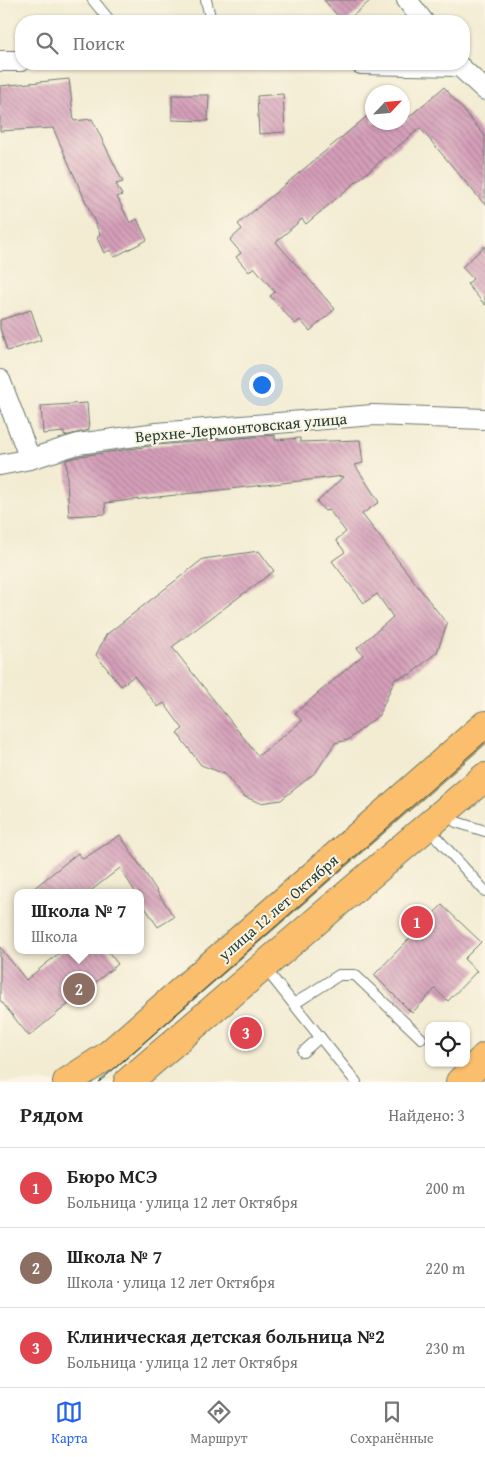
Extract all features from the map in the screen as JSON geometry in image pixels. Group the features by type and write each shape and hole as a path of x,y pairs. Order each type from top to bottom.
{"main road":[{"name":"улица 12 лет Октября","path":"67,1082 107,1056 485,726"},
{"path":"128,1082 485,777"},
{"path":"460,1082 485,1057"}],"street":[{"path":"406,0 418,15"},
{"path":"0,61 15,61"},
{"path":"463,70 485,90"},
{"path":"0,380 30,459"},
{"name":"Верхне-Лермонтовская улица","path":"0,465 30,459 78,444 157,432 373,414 485,419"}],"lane":[{"path":"93,0 105,15"},
{"path":"206,0 210,15"},
{"path":"436,818 485,831"},
{"path":"436,818 485,891"},
{"path":"264,966 356,1082"},
{"path":"294,1004 339,975 355,975 421,1038"},
{"path":"303,1052 320,1037"}],"building":[{"path":"324,0 371,0 354,15 337,15"},
{"path":"69,79 74,121 92,119 123,182 116,184 122,195 117,197 130,223 137,219 147,240 114,257 110,250 104,253 97,238 100,234 53,128 0,131 0,86"},
{"path":"444,87 485,136 485,205 420,128 306,224 302,219 276,242 335,309 310,331 300,320 295,324 270,296 275,292 254,267 249,272 236,257 241,253 230,240 242,229 238,224 365,118 365,130 410,130 410,116"},
{"path":"283,94 285,132 259,134 257,96"},
{"path":"172,95 209,95 208,121 172,120"},
{"path":"485,246 485,305 467,284 473,279 462,267"},
{"path":"31,310 41,340 7,351 0,328 0,320"},
{"path":"87,403 89,430 64,436 64,432 43,434 41,406"},
{"path":"275,435 275,440 300,438 300,442 360,440 363,463 355,465 379,502 362,514 447,624 437,652 411,674 395,679 379,715 348,740 335,743 316,772 281,800 260,803 243,796 225,774 201,765 177,733 183,729 164,703 158,707 134,676 121,686 96,655 106,635 203,559 259,551 274,571 172,647 258,756 302,721 295,713 363,655 357,648 393,617 377,594 364,603 332,561 345,552 336,540 346,532 329,510 325,511 317,502 344,476 105,503 106,514 69,516 66,460 81,456 158,445"},
{"path":"120,835 174,917 158,927 144,906 144,889 133,889 120,868 93,889 33,889 78,853 83,859"},
{"path":"442,905 481,942 464,959 477,971 448,1001 435,989 412,1013 374,975"},
{"path":"0,947 26,980 58,954 110,954 118,964 29,1036 0,1000"}],"tram line":[{"path":"99,1082 485,742"}],"place":[{"name":"Бюро МСЭ","path":"417,922"},
{"name":"Школа № 7","path":"79,989"},
{"name":"Клиническая детская больница №2","path":"246,1033"}]}
